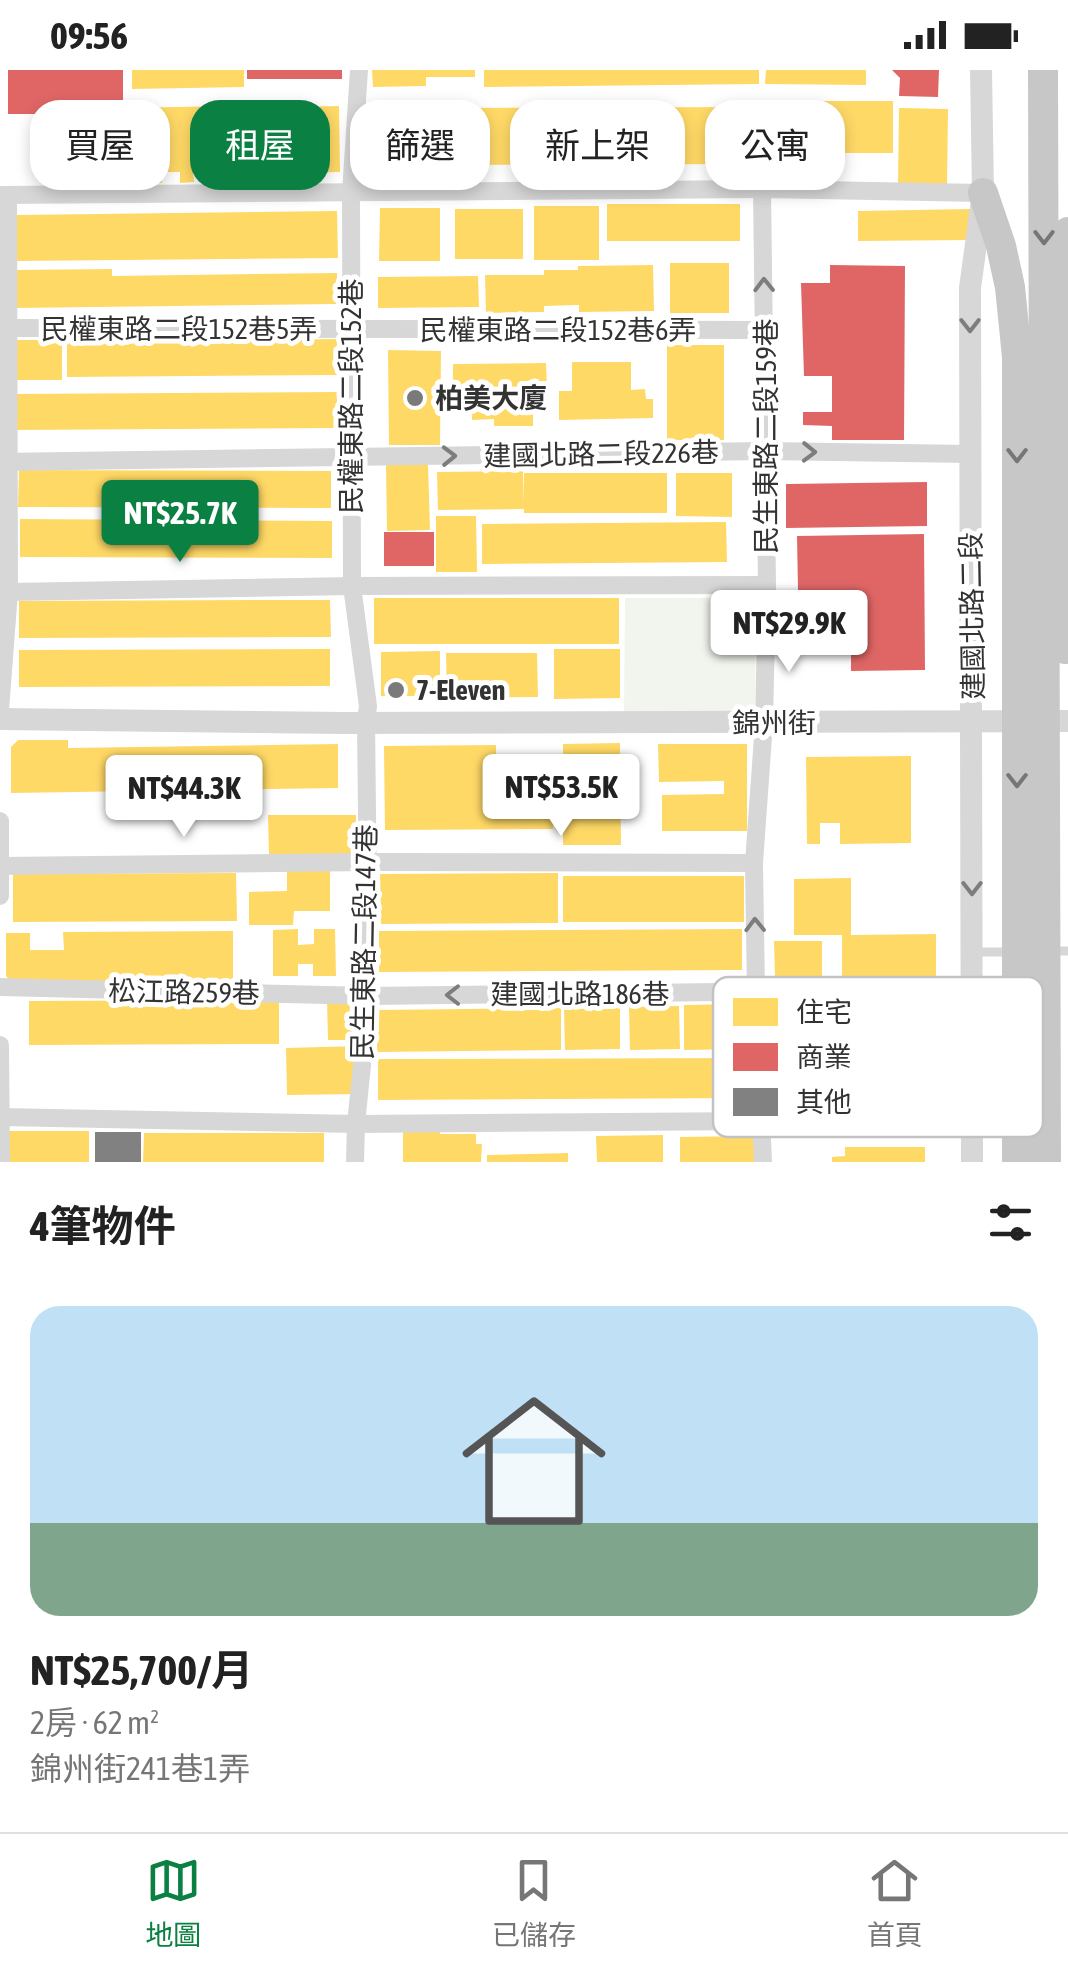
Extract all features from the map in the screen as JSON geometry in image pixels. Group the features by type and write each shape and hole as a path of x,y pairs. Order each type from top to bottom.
{"highway":[{"path":"1044,70 1046,1162"},
{"path":"983,193 1002,246 1017,357 1018,977"},
{"path":"1062,1162 1068,232"},
{"path":"1018,1137 1018,1162"}],"street":[{"name":"民權東路二段152巷","path":"358,70 351,193 352,586 368,706 366,721"},
{"name":"建國北路二段","path":"971,977 970,288 983,193 982,70"},
{"path":"0,710 9,592 4,462 8,328 4,195 705,190"},
{"name":"民生東路二段159巷","path":"756,977 754,863 764,723 767,585 762,190"},
{"path":"817,190 983,193"},
{"name":"民權東路二段152巷5弄","path":"8,328 350,330"},
{"name":"民權東路二段152巷6弄","path":"350,330 765,330"},
{"name":"建國北路二段226巷","path":"4,462 765,451 970,454"},
{"path":"9,592 767,585"},
{"name":"錦州街","path":"0,719 1068,721"},
{"name":"民生東路二段147巷","path":"355,1162 369,996 366,721"},
{"path":"0,821 0,896"},
{"path":"0,866 754,863"},
{"name":"松江路259巷","path":"0,988 369,996"},
{"name":"建國北路186巷","path":"369,996 713,993"},
{"path":"0,1045 1,1162"},
{"path":"1,1118 356,1124 713,1121"},
{"name":"民生東路二段159巷","path":"762,1137 763,1162"},
{"name":"建國北路二段","path":"972,1137 972,1162"}],"lane":[{"path":"972,952 1068,951"}],"shaded area":[{"path":"625,598 756,598 755,720 624,720"}],"building: 住宅":[{"path":"132,70 244,70 244,87 132,89"},
{"path":"372,70 475,70 475,77 426,77 426,86 373,87"},
{"path":"484,70 759,70 759,84 484,87"},
{"path":"766,70 866,70 866,85 765,84"},
{"path":"845,101 893,101 893,153 845,153"},
{"path":"330,106 339,106 340,172 330,172"},
{"path":"170,107 190,107 190,182 180,183 180,172 170,172"},
{"path":"685,107 705,107 705,164 685,164"},
{"path":"490,108 510,108 510,165 490,165"},
{"path":"899,108 948,109 947,186 898,185"},
{"path":"607,204 740,204 740,241 607,241"},
{"path":"534,206 599,206 599,260 534,260"},
{"path":"380,208 440,208 440,261 379,261"},
{"path":"455,209 523,209 523,259 455,259"},
{"path":"970,209 970,240 858,241 858,211"},
{"path":"337,211 338,258 16,261 16,215"},
{"path":"670,263 729,263 729,313 670,313"},
{"path":"653,265 654,311 579,312 579,305 544,306 544,312 486,313 485,275 544,275 544,270 578,270 578,266"},
{"path":"112,269 112,276 337,273 337,304 14,308 13,270"},
{"path":"478,276 479,307 378,308 378,277"},
{"path":"337,339 338,375 67,377 67,342"},
{"path":"17,340 62,340 62,380 17,380"},
{"path":"667,345 724,345 724,440 667,440"},
{"name":"柏美大廈","path":"388,350 441,351 440,445 389,445"},
{"path":"572,362 631,362 631,390 645,389 646,399 653,399 653,418 559,420 559,391 572,391"},
{"path":"546,363 547,388 533,388 533,426 494,426 494,419 472,420 472,394 453,394 453,364"},
{"path":"337,392 337,428 10,430 10,394"},
{"path":"428,463 430,530 387,531 386,464"},
{"path":"19,470 331,471 331,508 18,507"},
{"path":"523,471 523,504 524,473 667,473 667,513 438,510 437,472"},
{"path":"676,473 732,473 732,517 676,516"},
{"path":"436,516 476,516 477,572 436,572"},
{"path":"20,519 332,521 332,558 20,557"},
{"path":"726,522 727,562 482,564 482,524"},
{"path":"374,598 619,598 619,644 374,644"},
{"path":"330,600 331,637 19,638 19,601"},
{"path":"330,649 330,686 19,687 19,650"},
{"path":"554,649 620,649 620,698 554,699"},
{"path":"440,651 440,696 381,696 381,652"},
{"path":"446,653 537,653 538,697 447,698"},
{"path":"18,740 68,740 68,748 338,744 338,788 11,793 11,747"},
{"path":"620,743 621,845 563,845 563,744"},
{"path":"658,744 747,744 747,831 662,831 662,795 724,794 724,781 659,782"},
{"path":"496,745 496,783 484,783 484,790 515,790 515,760 530,760 529,754 553,754 553,829 385,830 384,746"},
{"path":"911,756 911,843 840,844 840,823 820,823 820,844 807,844 806,757"},
{"path":"268,815 356,815 356,854 269,854"},
{"path":"330,869 330,911 294,911 293,925 249,925 249,892 287,891 287,870"},
{"path":"236,873 237,921 13,922 13,874"},
{"path":"558,873 558,923 381,924 380,874"},
{"path":"563,876 744,876 744,922 563,922"},
{"path":"851,878 851,935 936,934 936,977 842,977 842,935 794,935 794,879"},
{"path":"298,929 298,945 314,944 314,929 335,929 336,976 313,976 313,964 298,964 298,976 273,976 273,930"},
{"path":"742,929 742,970 379,972 379,931"},
{"path":"233,931 233,982 12,983 6,976 6,933 30,933 30,950 64,950 63,932"},
{"path":"774,941 822,941 822,976 775,976"},
{"path":"279,1000 279,1044 29,1045 29,1001"},
{"path":"327,1000 356,1000 356,1040 328,1040"},
{"path":"713,1004 713,1050 684,1050 684,1005"},
{"path":"679,1006 680,1049 630,1050 629,1007"},
{"path":"561,1008 561,1050 377,1052 377,1010"},
{"path":"620,1008 620,1049 565,1050 564,1009"},
{"path":"359,1046 360,1094 287,1095 286,1048"},
{"path":"713,1058 713,1098 378,1100 378,1059"},
{"path":"403,1125 441,1126 440,1134 476,1134 476,1144 482,1144 481,1162 403,1162"},
{"path":"9,1131 89,1131 89,1162 9,1162"},
{"path":"144,1133 324,1133 324,1162 143,1162"},
{"path":"663,1135 663,1162 597,1162 596,1136"},
{"path":"680,1137 756,1137 757,1162 680,1162"},
{"path":"845,1147 925,1147 925,1162 832,1162 832,1157 845,1156"},
{"path":"568,1153 568,1162 487,1162 487,1155"}],"building: 商業":[{"path":"8,70 123,70 123,100 30,100 30,114 8,114"},
{"path":"247,70 342,70 342,79 247,79"},
{"path":"892,70 939,70 938,97 899,96 900,78"},
{"path":"830,265 905,266 904,440 832,440 832,426 803,425 803,412 832,412 832,376 804,376 801,283 830,283"},
{"path":"927,482 927,526 786,528 786,484"},
{"path":"384,532 434,532 434,566 384,566"},
{"path":"924,534 925,670 851,671 851,645 799,645 797,536"}],"building: 其他":[{"path":"95,1132 141,1132 141,1162 95,1162"}],"place":[{"name":"柏美大廈","path":"415,398"},
{"name":"7-Eleven","path":"396,690"}]}
